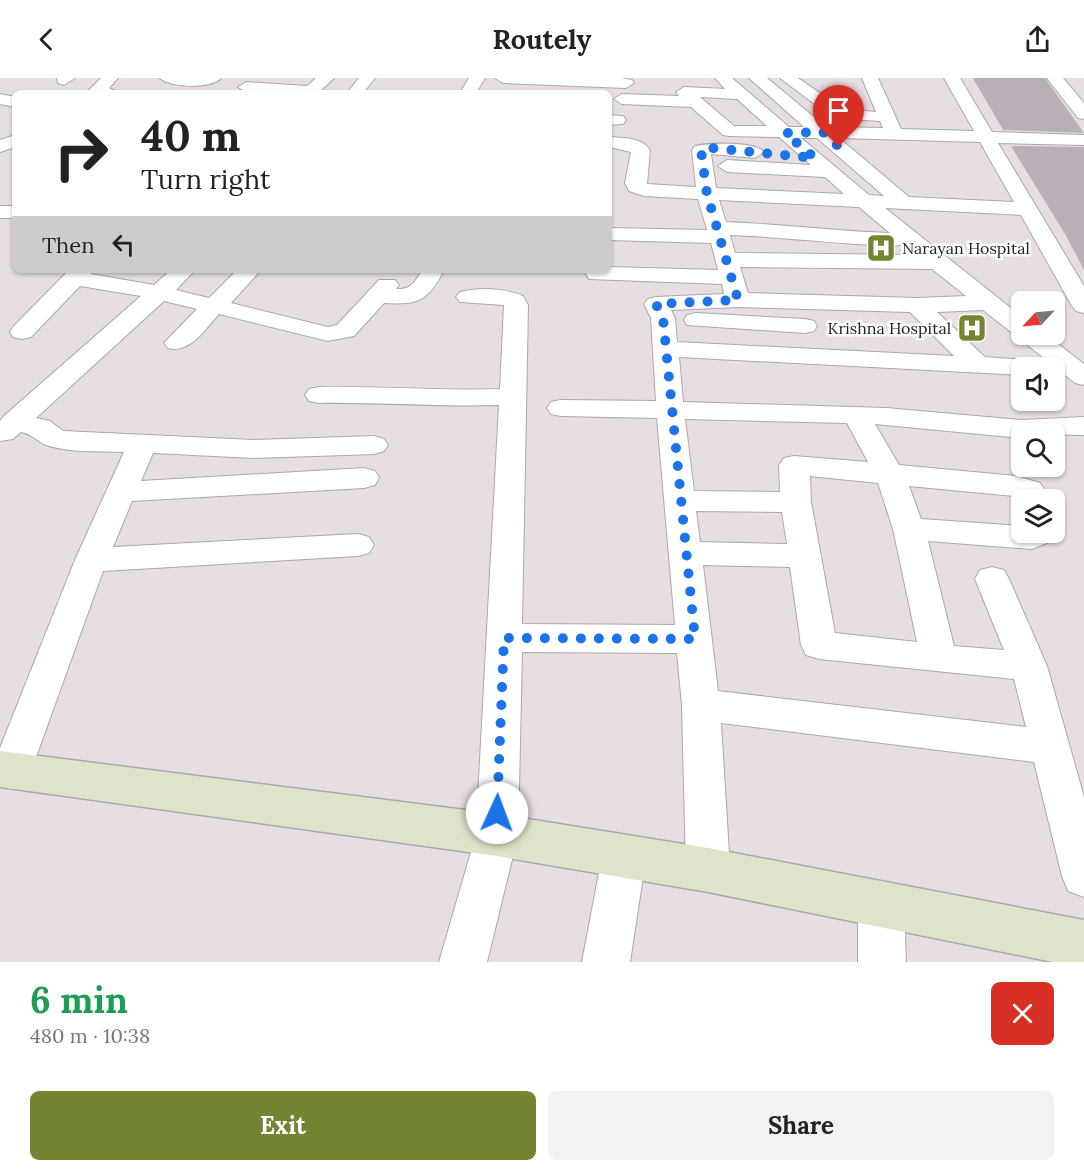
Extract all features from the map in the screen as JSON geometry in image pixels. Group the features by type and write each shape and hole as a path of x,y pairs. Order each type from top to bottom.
{"main road":[{"path":"6,770 497,835 708,870 1084,944"}],"street":[{"path":"97,90 110,78"},
{"path":"168,78 202,82 213,78"},
{"path":"312,90 326,78"},
{"path":"357,90 367,78"},
{"path":"723,78 937,262 1011,321"},
{"path":"757,78 904,203"},
{"path":"788,78 839,114 887,118 985,137 1084,140"},
{"path":"870,78 887,118"},
{"path":"952,78 1084,306"},
{"path":"511,83 577,80 625,87 692,102"},
{"path":"1059,82 1084,88"},
{"path":"1059,82 1084,114"},
{"path":"247,86 298,90"},
{"path":"613,120 625,87"},
{"path":"741,94 684,92 692,102 729,131 823,132 887,118"},
{"path":"0,147 12,130"},
{"path":"612,142 631,144 641,150 627,183 644,190 1027,209"},
{"path":"738,300 707,194 701,150 710,148 815,158"},
{"path":"702,164 831,172"},
{"path":"612,234 719,233 913,241"},
{"path":"1056,261 1084,263"},
{"path":"612,271 937,262"},
{"path":"11,417 180,273"},
{"path":"177,343 247,273"},
{"path":"22,332 78,274 336,334 345,331 382,290 416,295 422,291 431,273"},
{"path":"596,273 659,311 802,314 917,305 987,303"},
{"path":"463,962 497,835 514,301 468,297"},
{"path":"659,311 738,300 802,314"},
{"path":"917,305 977,364"},
{"path":"659,311 687,553 701,705 708,870"},
{"path":"802,314 814,356"},
{"path":"1042,345 1074,371"},
{"path":"665,349 1011,366"},
{"path":"319,395 386,394 432,399 512,397"},
{"path":"561,408 856,415 1021,429 1084,426"},
{"path":"856,415 891,475 909,529 939,658"},
{"path":"11,417 40,427 54,438 62,440 254,449 374,445"},
{"path":"6,770 91,560 142,445"},
{"path":"1026,489 1016,486 794,465 796,502 819,645 1029,666"},
{"path":"120,492 364,478"},
{"path":"680,501 796,502"},
{"path":"909,529 1011,536"},
{"path":"91,560 358,545"},
{"path":"687,553 805,556"},
{"path":"992,579 1029,666 1048,747 1084,876"},
{"path":"504,638 695,639"},
{"path":"701,705 1048,747"},
{"path":"606,962 624,857"},
{"path":"881,903 882,962"}],"building":[{"path":"973,78 1045,78 1084,133 1003,130"},
{"path":"1011,146 1084,147 1084,270 1065,234"}],"place":[{"name":"Narayan Hospital","path":"881,248"},
{"name":"Krishna Hospital","path":"972,328"}],"route":[{"path":"497,813 504,638 695,639 670,410 663,318 656,304 738,300 707,194 701,150 710,148 815,158 785,133 823,132 839,147"}]}
